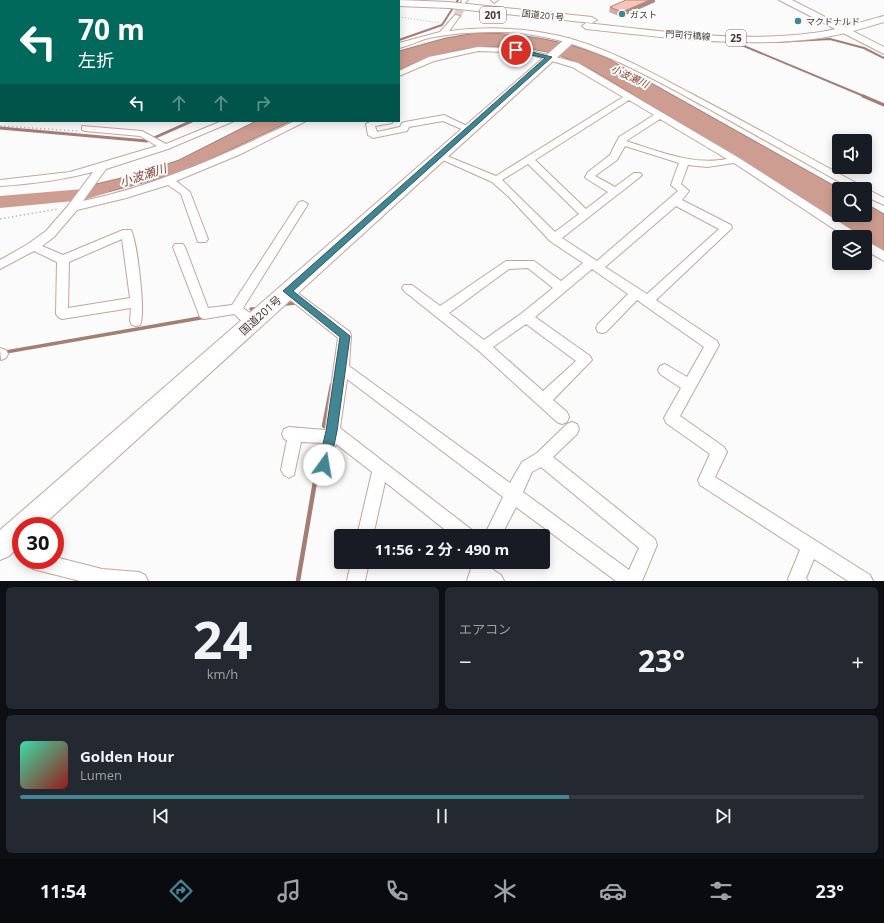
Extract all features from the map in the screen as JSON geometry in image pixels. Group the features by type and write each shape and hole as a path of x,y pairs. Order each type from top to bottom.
{"highway":[{"path":"784,0 846,28 884,43"},
{"path":"796,0 884,51"},
{"name":"国道201号","path":"400,3 589,23"},
{"name":"国道201号","path":"34,517 569,41"}],"main road":[{"name":"門司行橋線","path":"846,28 884,12"},
{"name":"門司行橋線","path":"589,23 686,36 732,38 802,37 884,19"}],"street":[{"path":"443,33 452,24 457,16"},
{"path":"400,46 443,33 479,30 518,31 556,37 589,46 627,63 725,114 847,182"},
{"path":"400,74 432,59 478,49 525,51 575,65 659,116 736,160 843,230"},
{"path":"496,180 628,97"},
{"path":"615,191 590,177 591,174 615,158 620,149 622,139 659,116"},
{"path":"383,122 370,124 373,136 404,129 402,122 444,118 469,129"},
{"path":"85,128 91,122"},
{"path":"0,183 68,175 103,166 185,141 228,122"},
{"path":"75,205 105,200 169,181 218,161 300,122"},
{"path":"85,128 142,134 165,147"},
{"path":"621,142 684,162 726,164 736,160"},
{"path":"439,156 483,173 496,180 513,195 554,238 712,345 671,418 707,442 719,452 706,480 864,581"},
{"path":"529,160 585,214"},
{"path":"484,347 561,288 594,265 675,201 684,191 676,185 684,162"},
{"path":"0,265 33,246 49,234 75,205 103,166"},
{"path":"554,238 637,175"},
{"path":"169,181 185,192 202,239"},
{"path":"872,196 884,202"},
{"path":"648,301 727,228 675,201"},
{"path":"236,309 303,204"},
{"path":"33,246 63,260 127,233 137,302 136,321"},
{"path":"179,247 204,314 236,309 252,322"},
{"path":"872,249 884,257"},
{"path":"63,260 62,314 137,302"},
{"path":"440,313 506,265 530,264 561,288"},
{"path":"408,288 484,347 562,417"},
{"path":"287,291 345,336 342,368 331,434 324,465"},
{"path":"602,328 636,294"},
{"path":"526,316 585,360 544,400"},
{"path":"342,368 632,581 648,546 542,458"},
{"path":"665,370 689,386"},
{"path":"496,529 527,467 542,458 572,429"},
{"path":"289,470 292,434 331,434 380,469 457,529"},
{"path":"367,529 380,469"},
{"path":"799,581 797,579 810,546"},
{"path":"64,569 101,579 139,581"},
{"path":"356,581 359,569"},
{"path":"479,571 495,581"}],"path":[{"path":"400,17 452,24"},
{"path":"0,126 78,131 85,128"},
{"path":"0,219 75,205"}],"water":[{"path":"476,33 493,33 526,36 558,42 605,57 832,185 832,217 598,73 568,59 537,50 519,47 484,47 450,52 400,70 400,51 446,38"},
{"path":"254,122 289,122 206,161 169,176 85,198 96,184 138,174 179,160"},
{"path":"872,207 884,214 884,251 872,243 872,230 852,230 839,222 872,222"}],"building":[{"path":"626,0 650,0 622,12 610,7"}],"waterway":[{"path":"400,40 442,25 458,0"},
{"path":"776,42 830,39 864,48 884,58"},
{"path":"732,41 866,97"},
{"path":"863,96 884,105"},
{"path":"0,128 147,141 190,122"},
{"name":"小波瀬川","path":"0,202 84,194 103,188"},
{"path":"285,304 296,303"},
{"path":"0,353 206,317"},
{"path":"324,426 332,385"},
{"path":"298,581 318,464"}],"tunnel":[{"path":"457,16 464,2"}],"place":[{"name":"ガスト","path":"622,14"},
{"name":"マクドナルド","path":"798,21"}],"route":[{"path":"324,465 332,431 342,368 345,336 287,291 549,57 541,54 516,50"}]}
